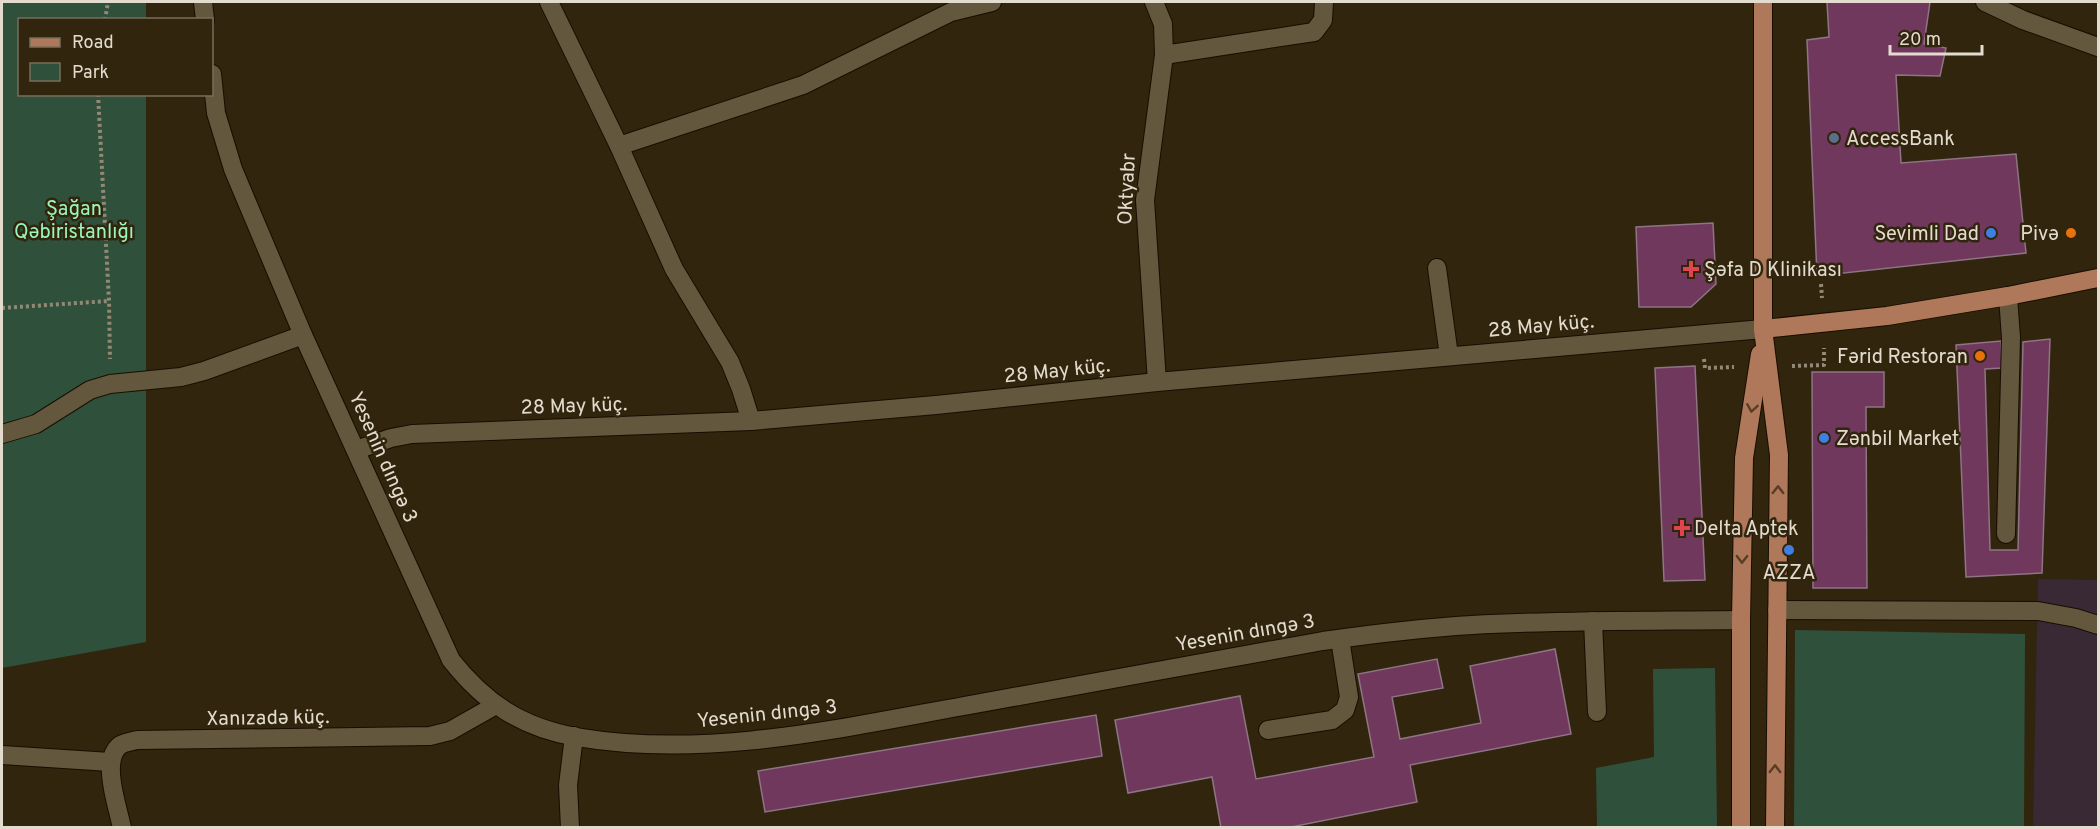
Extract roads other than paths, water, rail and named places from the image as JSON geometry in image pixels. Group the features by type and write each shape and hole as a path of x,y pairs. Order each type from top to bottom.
{"main road":[{"path":"1763,2 1764,329 1779,455 1775,828"},
{"path":"1764,329 1887,316 2098,278"},
{"path":"1742,828 1741,621 1744,458 1764,329"}],"street":[{"path":"203,2 205,18"},
{"path":"549,2 619,146 674,269 730,362 751,421"},
{"path":"619,146 803,85 951,12 992,2"},
{"name":"Oktyabr","path":"1154,2 1163,24 1164,55 1145,200 1157,382"},
{"path":"1164,55 1314,32 1323,20 1324,2"},
{"path":"1985,2 2023,20 2098,47"},
{"name":"Yesenin dıngə 3","path":"213,84 216,113 224,143 303,335 451,660 480,694 519,719 543,728 574,736 612,741 668,744 764,739 850,726 1340,639 1470,625 1593,621 1741,621"},
{"path":"1437,268 1449,356"},
{"path":"2006,534 2011,338 2008,296"},
{"name":"28 May küç.","path":"356,450 412,434 751,421 1157,382 1764,329"},
{"path":"2,434 36,424 56,413 78,396 110,384 192,374 303,335"},
{"path":"1776,610 2038,610 2098,625"},
{"path":"1593,621 1597,712"},
{"path":"1268,730 1332,720 1345,711 1348,697 1340,639"},
{"name":"Xanızadə küç.","path":"110,762 121,744 137,741 430,736 450,731 496,705"},
{"path":"570,828 568,785 574,736"},
{"path":"2,755 110,762 122,828"}],"place":[{"name":"AccessBank","path":"1834,138"},
{"name":"Sevimli Dad","path":"1991,233"},
{"name":"Pivə","path":"2071,233"},
{"name":"Şəfa D Klinikası","path":"1691,269"},
{"name":"Fərid Restoran","path":"1980,356"},
{"name":"Zənbil Market","path":"1824,438"},
{"name":"Delta Aptek","path":"1682,528"},
{"name":"AZZA","path":"1789,550"}],"park label":[{"name":"Şağan Qəbiristanlığı","path":"74,220"}]}
